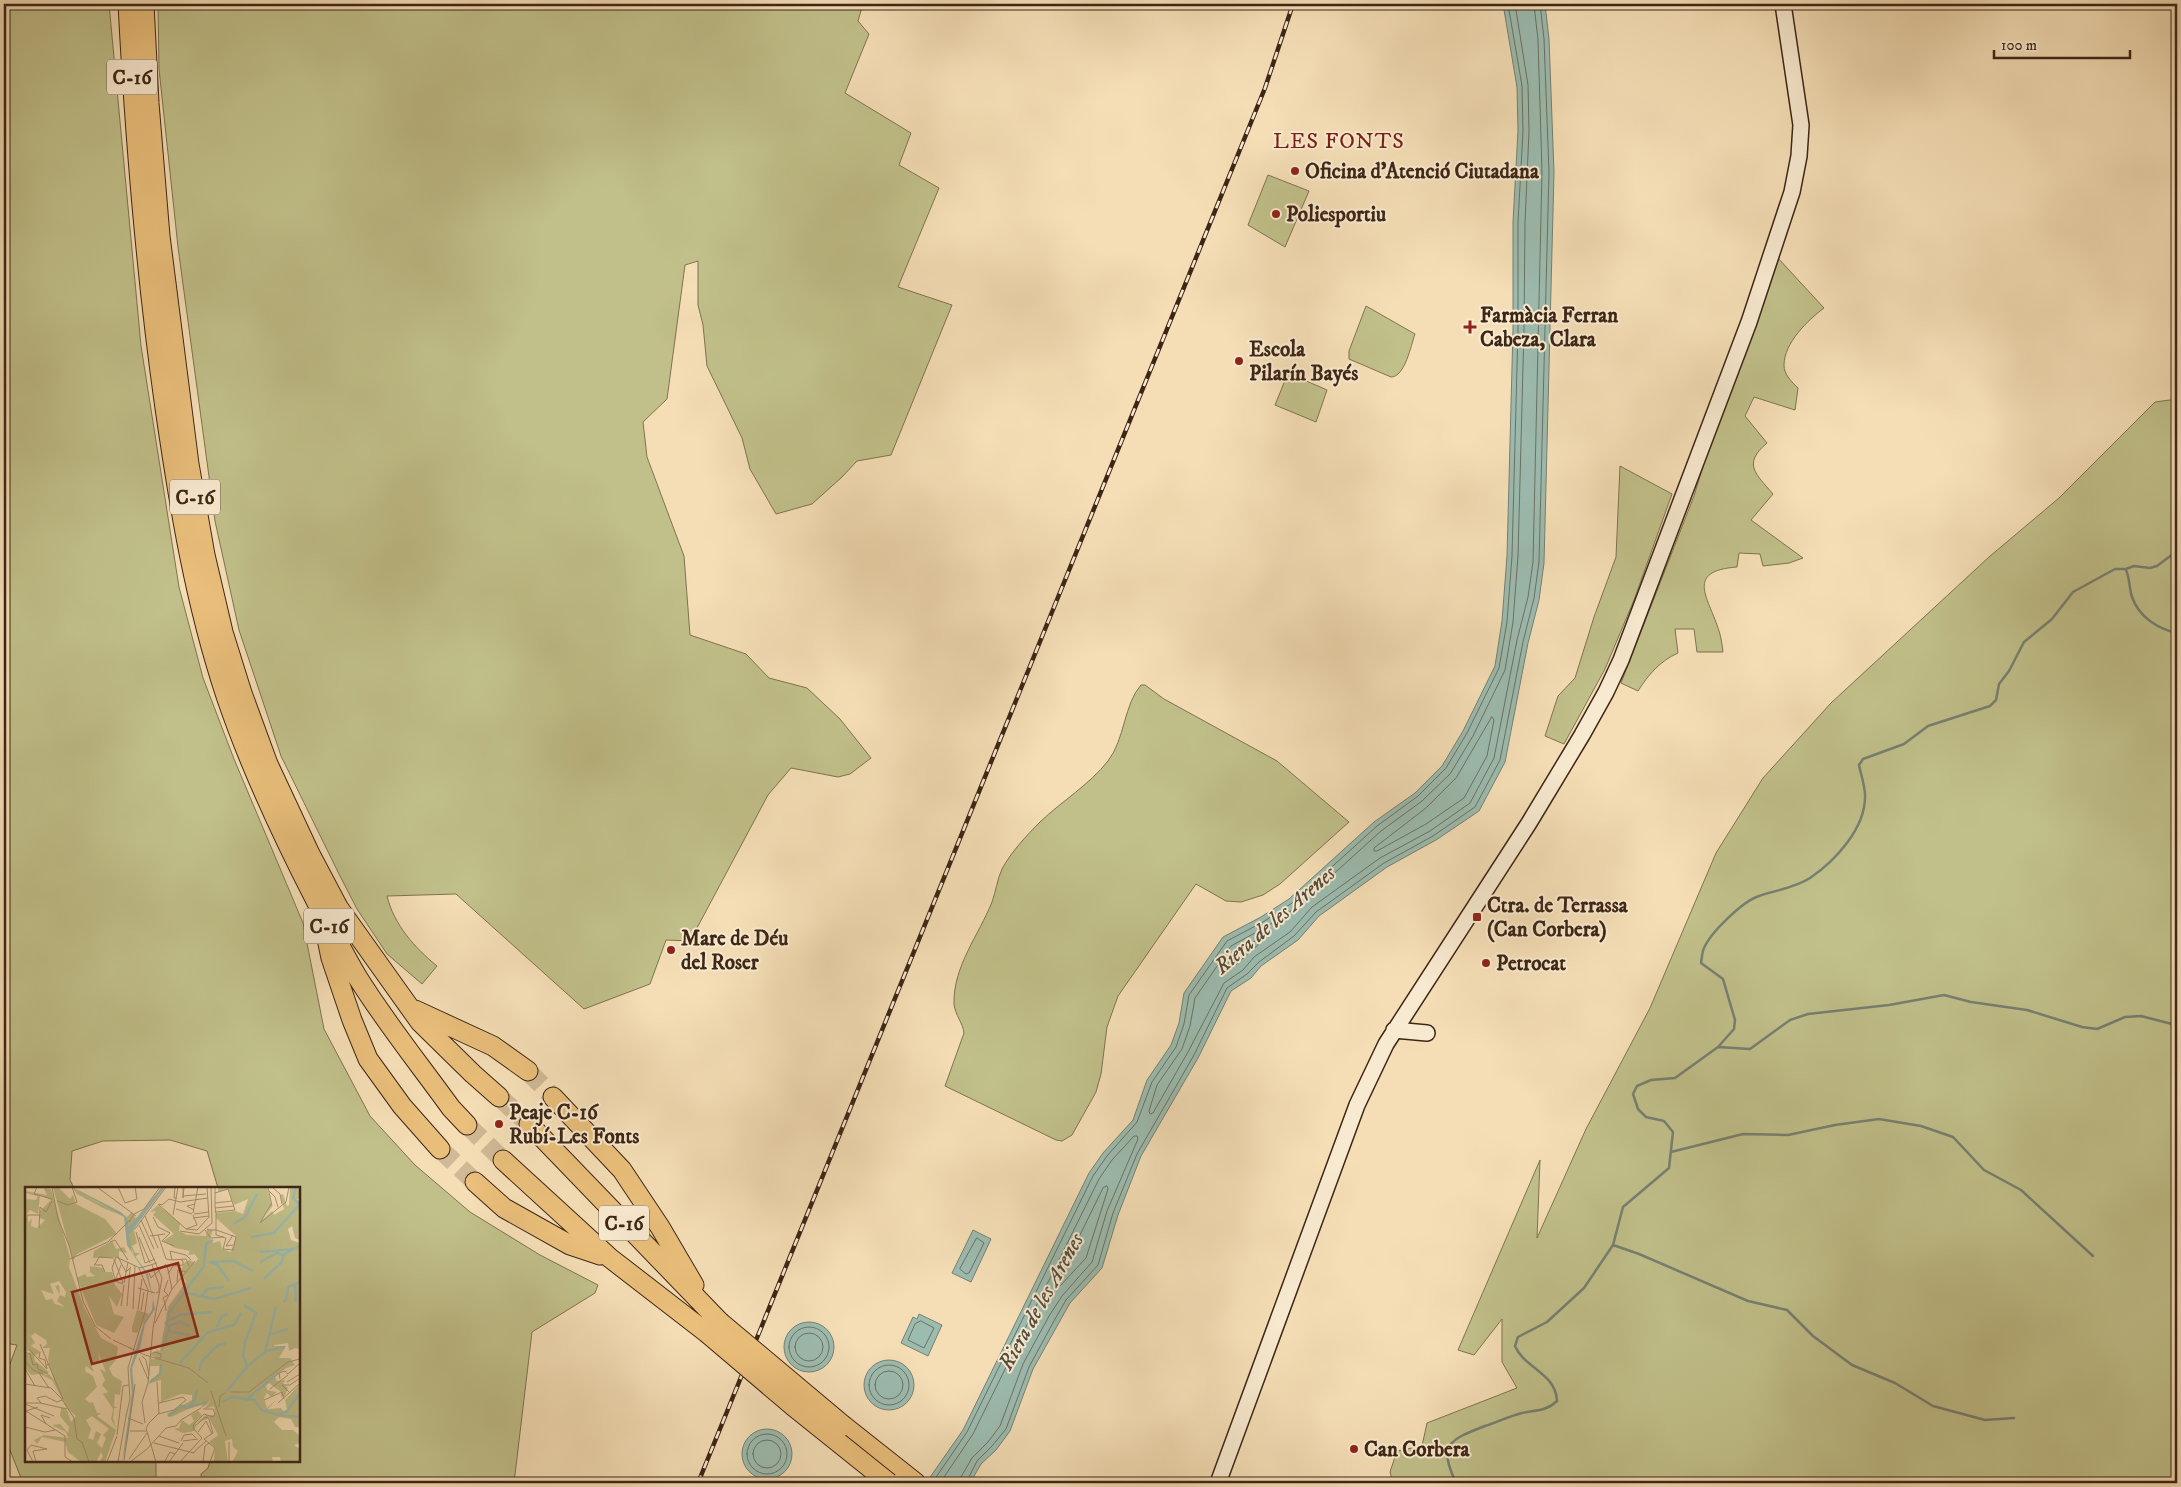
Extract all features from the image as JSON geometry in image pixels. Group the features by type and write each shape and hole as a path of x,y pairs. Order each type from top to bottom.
{"highway":[{"path":"117,4 125,96 136,149"},
{"name":"C-16","path":"128,4 136,149 157,351 172,454 190,556 208,635 226,695 252,767 296,862 358,978 451,1108 467,1125"},
{"name":"C-16","path":"144,4 149,103 159,227 173,349 205,555 223,632 242,693 268,764 310,854 338,907 420,1022 499,1097"},
{"name":"C-16","path":"324,916 331,958 368,1059 402,1106 440,1148"},
{"name":"C-16","path":"410,1008 493,1046 528,1071"},
{"name":"C-16","path":"553,1097 622,1170 683,1265 711,1322"},
{"name":"C-16","path":"529,1124 711,1322 792,1406 889,1483"},
{"name":"C-16","path":"503,1160 610,1258 711,1322 916,1483"},
{"name":"C-16","path":"474,1182 504,1208 570,1245 610,1258"}],"main road":[{"path":"1218,1483 1357,1105 1374,1066 1394,1030 1529,823 1606,692 1621,660 1746,331 1784,220 1795,180 1800,144 1799,106 1783,4"},
{"path":"1394,1030 1422,1033 1410,1017 1410,1006"}],"shaded area":[{"path":"4,4 109,4 141,346 179,587 203,678 234,759 303,923 324,1029 370,1116 415,1165 470,1212 540,1255 598,1285 595,1293 532,1332 514,1483 201,1483 201,1474 208,1468 210,1462 300,1462 300,1187 218,1187 207,1151 170,1140 103,1141 72,1151 70,1180 74,1187 25,1187 25,1462 156,1462 156,1483 23,1483 4,1435 4,1380 17,1345 4,1343"},
{"path":"158,4 863,4 858,21 869,34 845,93 911,133 899,165 939,188 898,287 952,305 891,455 857,461 812,504 776,514 750,469 742,438 707,366 703,325 698,305 698,261 685,265 667,399 643,422 647,457 684,556 690,635 746,654 769,678 807,688 840,719 871,758 850,774 838,777 791,768 768,795 690,941 666,940 650,984 584,1009 456,894 387,896 390,907 406,935 437,966 422,984 387,954 357,909 339,874 281,756 239,630 215,521 178,247 159,69"},
{"path":"1268,175 1309,191 1285,247 1248,225"},
{"path":"1777,257 1824,308 1792,340 1785,357 1785,372 1798,388 1795,410 1754,397 1745,416 1767,443 1759,450 1753,463 1757,475 1773,494 1751,520 1803,558 1789,563 1763,566 1760,554 1739,553 1737,567 1721,569 1711,574 1706,580 1704,587 1720,634 1723,652 1697,652 1694,629 1675,629 1678,653 1655,669 1638,691 1621,683 1694,496 1710,443 1734,384"},
{"path":"1366,306 1415,334 1404,366 1396,376 1391,377 1349,359 1349,351"},
{"path":"1288,373 1327,390 1316,422 1275,405"},
{"path":"2177,399 2177,1483 1393,1483 1390,1472 1397,1451 1422,1446 1427,1423 1517,1388 1502,1362 1502,1319 1474,1355 1458,1350 1540,1160 1537,1238 1586,1129 1650,1008 1716,853 1763,778 1831,703 1989,557 2059,498 2155,402"},
{"path":"1620,466 1672,494 1634,600 1605,669 1564,744 1545,736 1558,696 1575,678 1594,617 1616,557"},
{"path":"1141,685 1145,685 1164,699 1277,761 1349,822 1280,884 1263,895 1241,902 1226,901 1196,884 1118,996 1107,1027 1101,1074 1096,1092 1072,1135 1062,1141 1056,1140 945,1086 964,1033 954,1004 955,990 962,964 987,914 1000,873 1006,863 1019,844 1048,814 1092,778 1108,761 1118,743 1131,702"}],"water":[{"name":"Riera de les Arenes","path":"1503,4 1545,4 1549,39 1554,172 1544,563 1539,600 1528,643 1505,762 1479,811 1436,840 1387,867 1319,916 1298,940 1261,966 1251,978 1231,991 1198,1058 1141,1156 1118,1215 1102,1268 1070,1303 1033,1369 1010,1431 996,1450 981,1464 970,1483 926,1483 963,1430 1089,1173 1103,1153 1133,1120 1147,1080 1171,1045 1179,1023 1184,993 1223,937 1261,917 1289,899 1374,822 1415,793 1442,766 1463,731 1495,666 1502,621 1507,556 1513,329 1513,222 1518,131 1517,87"},
{"path":"973,1230 991,1239 971,1282 952,1273"},
{"path":"919,1314 942,1325 928,1356 901,1343 913,1317 917,1319"},
{"path":"804,1322 814,1322 827,1329 834,1342 834,1352 827,1365 814,1372 804,1372 795,1368 788,1361 784,1352 784,1342 788,1333 795,1326"},
{"path":"884,1360 894,1360 907,1367 914,1380 914,1390 907,1403 894,1410 884,1410 875,1406 868,1399 864,1390 864,1380 868,1371 875,1364"},
{"path":"762,1429 772,1429 785,1436 792,1449 792,1459 785,1472 772,1479 762,1479 753,1475 746,1468 742,1459 742,1449 746,1440 753,1433"}],"waterway":[{"path":"1456,1483 1448,1460 1450,1445 1455,1440 1463,1435 1513,1416 1545,1408 1557,1401 1555,1392 1546,1377 1519,1354 1515,1346 1518,1337 1547,1322 1584,1288 1613,1245 1623,1207 1669,1168 1673,1132 1664,1121 1646,1117 1638,1109 1633,1094 1637,1086 1651,1080 1675,1078 1718,1047 1734,1029 1735,1020 1723,979 1701,963 1704,948 1713,934 1736,910 1752,899 1792,887 1810,878 1839,853 1855,831 1864,807 1865,792 1859,765 1863,759 1904,744 1928,726 1990,706 1996,700 1999,684 2009,671 2024,642 2052,619 2073,592 2115,569 2126,569 2134,566 2150,568 2157,566 2177,551"},
{"path":"2126,570 2132,597 2139,610 2156,625 2177,633"},
{"path":"1718,1047 1750,1049 1790,1020 1808,1014 1889,1005 1944,995 1971,1002 2027,1010 2082,1027 2097,1029 2125,1017 2141,1016 2172,1024 2177,1028"},
{"path":"1671,1152 1743,1134 1788,1135 1835,1125 1879,1119 1921,1126 1953,1137 1984,1170 2021,1190 2093,1256"},
{"path":"1613,1245 1639,1254 1748,1301 1787,1310 1813,1336 1852,1365 1895,1383 1933,1406 1985,1420 2014,1418"}],"tunnel":[{"path":"528,1071 553,1097"},
{"path":"499,1097 529,1124"},
{"path":"467,1125 503,1160"},
{"path":"440,1149 475,1182"}],"railway":[{"path":"698,1483 1265,88 1293,4"}],"place":[{"name":"Oficina d'Atenció Ciutadana","path":"1295,171"},
{"name":"Poliesportiu","path":"1276,214"},
{"name":"Farmàcia Ferran Cabeza, Clara","path":"1470,327"},
{"name":"Escola Pilarín Bayés","path":"1239,361"},
{"name":"Ctra. de Terrassa (Can Corbera)","path":"1477,917"},
{"name":"Mare de Déu del Roser","path":"671,950"},
{"name":"Petrocat","path":"1486,963"},
{"name":"Peaje C-16 Rubí-Les Fonts","path":"499,1124"},
{"name":"Can Corbera","path":"1354,1449"}],"district":[{"name":"LES FONTS","path":"1339,140"}]}
